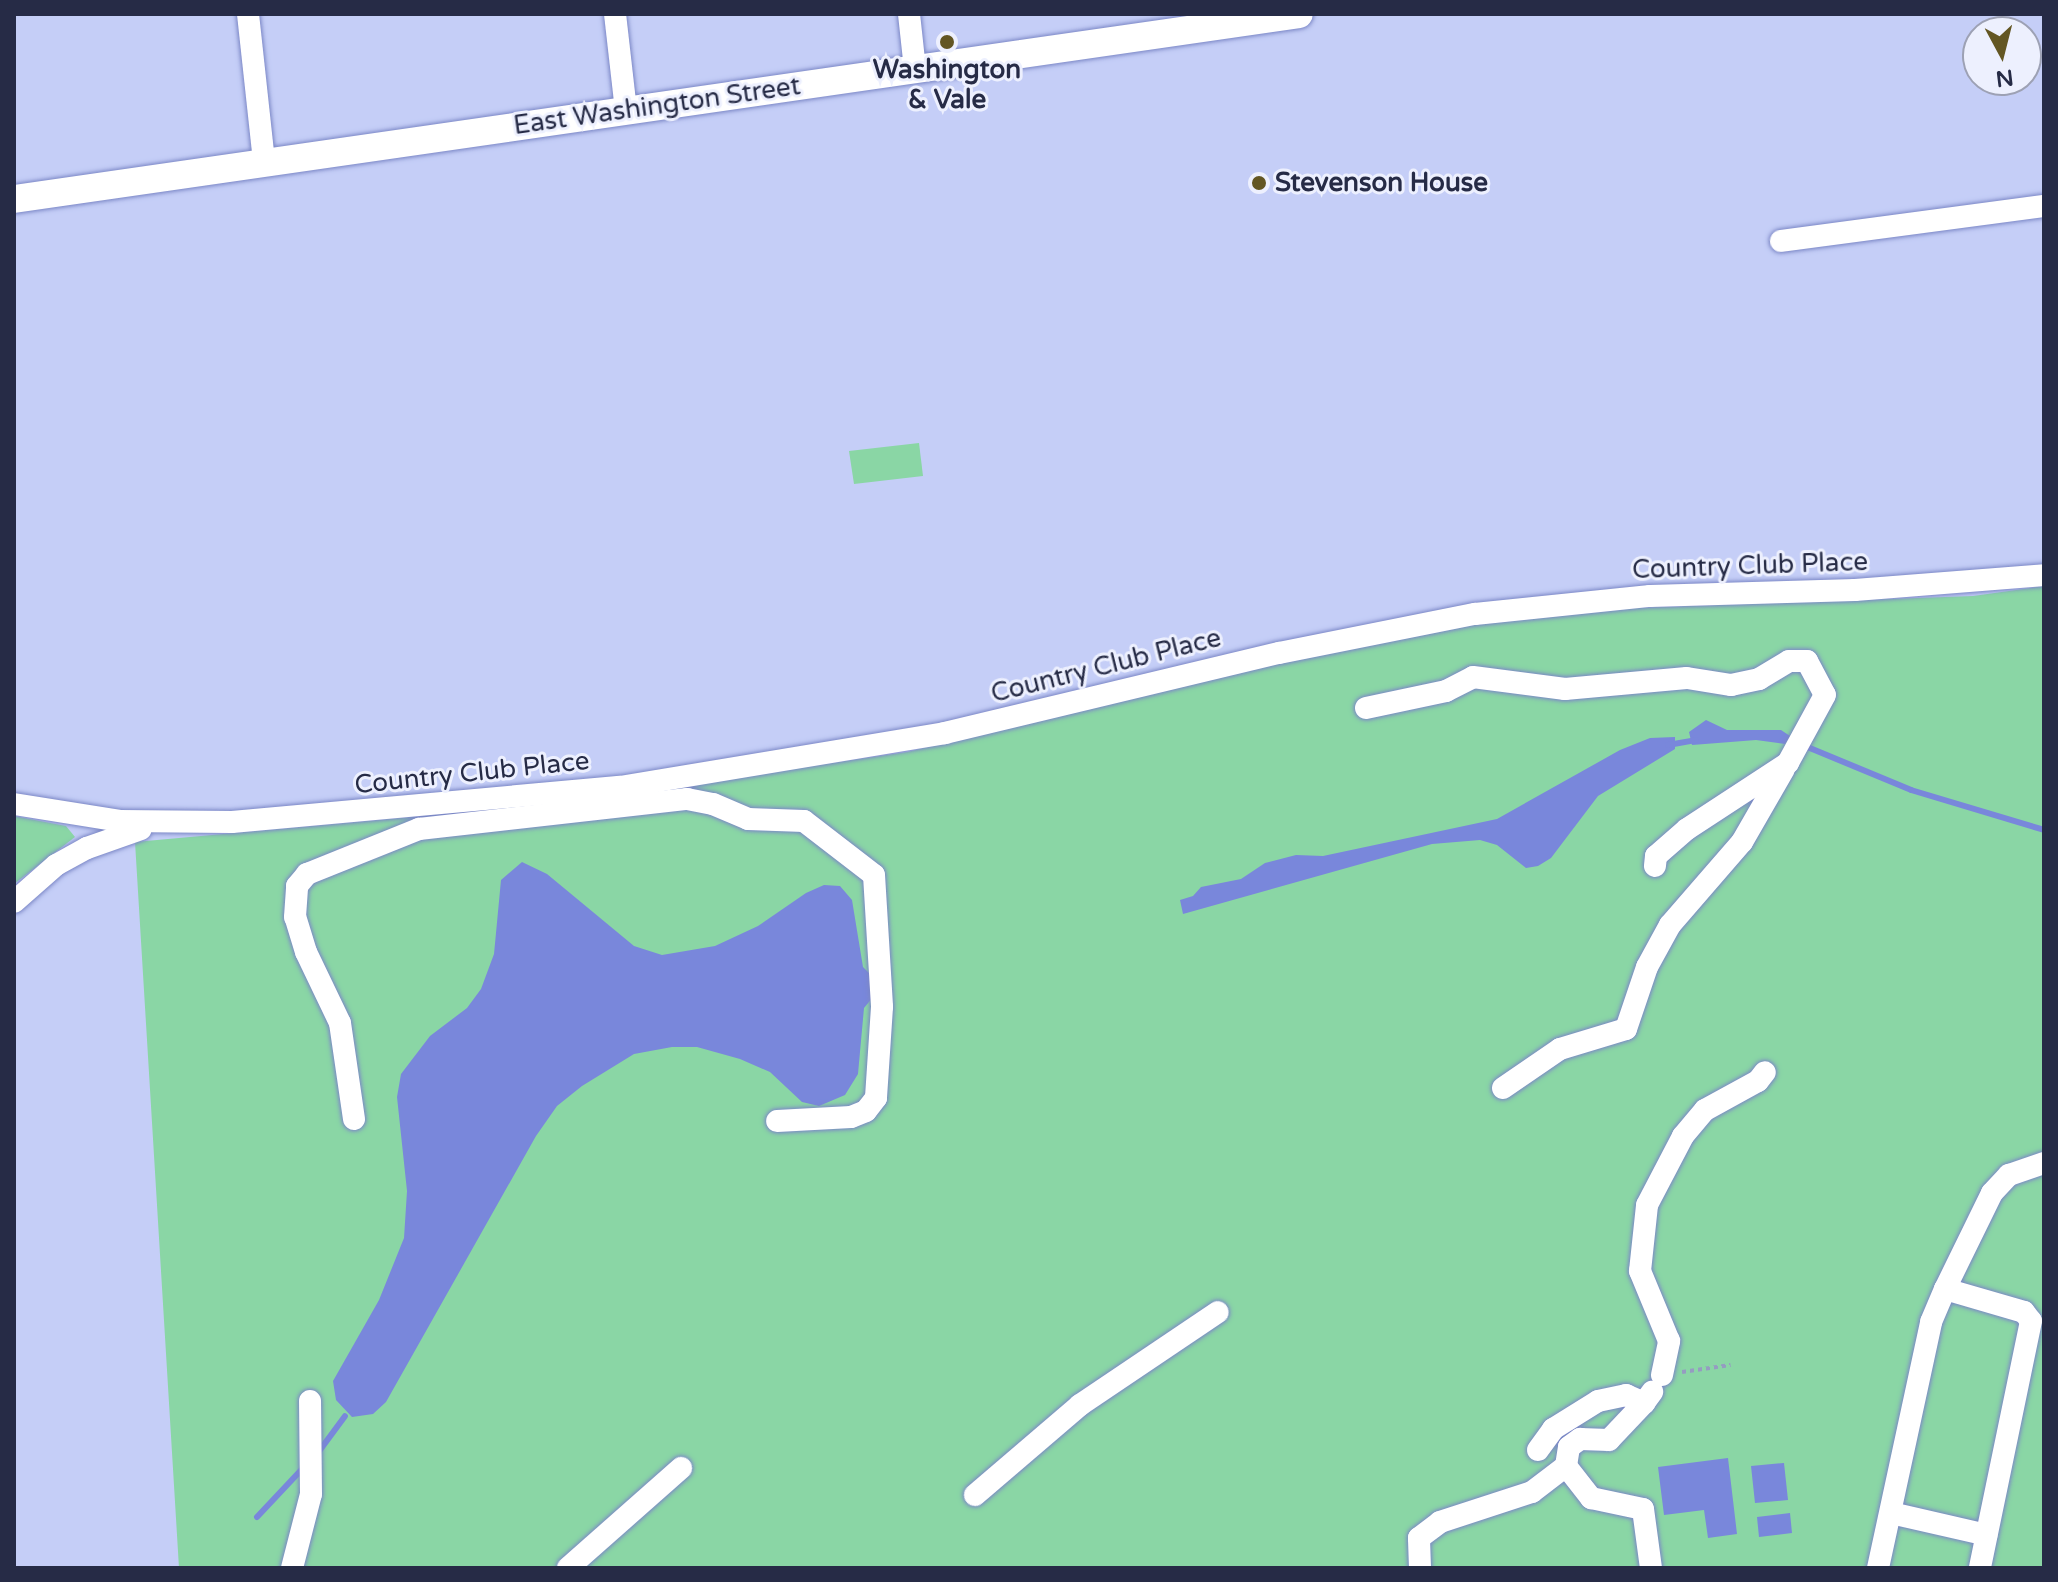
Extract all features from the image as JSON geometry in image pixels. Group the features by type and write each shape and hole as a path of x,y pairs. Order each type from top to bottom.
{"main road":[{"name":"East Washington Street","path":"14,199 1299,14"}],"street":[{"path":"248,14 264,162"},
{"path":"615,14 626,110"},
{"path":"909,14 915,69"},
{"path":"1781,241 2044,206"},
{"name":"Country Club Place","path":"14,902 56,865 87,848 139,829 182,823 459,804 818,757 959,730 1299,648 1475,614 1650,596 1886,589 2044,575"},
{"path":"1366,708 1446,691 1473,677 1565,689 1687,678 1731,685 1759,679 1799,659 1813,666 1825,695 1742,842 1670,925 1647,967 1626,1029 1560,1049 1503,1088"},
{"path":"1655,866 1656,856 1687,829 1793,752"},
{"path":"354,1119 344,1035 295,917 297,886 307,874 419,829 687,799 713,804 748,819 804,821 874,875 882,1007 876,1098 866,1111 851,1117 777,1121"},
{"name":"Country Club Place","path":"14,804 120,821 182,823"},
{"path":"1420,1568 1419,1538 1440,1522 1517,1500 1566,1466 1569,1447 1580,1439 1609,1440 1644,1403 1663,1374 1669,1341 1640,1271 1647,1205 1683,1136 1705,1110 1758,1081 1765,1072"},
{"path":"1878,1568 1931,1322 1992,1193 2009,1175 2044,1163"},
{"path":"1945,1289 2024,1312 2031,1321 1980,1568"},
{"path":"975,1495 1089,1398 1218,1312"},
{"path":"1538,1450 1553,1429 1598,1401 1626,1395 1644,1403"},
{"path":"292,1568 311,1494 310,1401"},
{"path":"1566,1466 1591,1498 1643,1509 1651,1568"},
{"path":"568,1568 681,1468"},
{"path":"1891,1513 1987,1535"}],"path":[{"path":"1663,1374 1731,1365"}],"green space":[{"path":"919,443 923,476 854,484 849,451"},
{"path":"2044,586 2044,1568 179,1568 135,842 545,805 907,752 1291,660 1471,625 1636,608 1973,596"},
{"path":"14,816 66,826 75,837 14,884"}],"water":[{"path":"1706,720 1727,730 1781,730 1790,736 1785,744 1756,740 1692,745 1689,732"},
{"path":"1675,737 1675,749 1598,796 1551,858 1538,866 1526,868 1497,845 1480,840 1432,844 1183,914 1180,900 1193,896 1201,887 1241,879 1265,863 1296,855 1323,856 1497,819 1620,750 1650,738"},
{"path":"522,862 547,874 634,946 662,955 715,946 758,926 806,893 824,885 840,886 852,900 863,967 874,978 873,997 864,1008 858,1074 845,1095 819,1106 802,1102 770,1072 740,1059 697,1047 672,1047 634,1054 582,1086 557,1106 536,1136 386,1402 373,1414 352,1417 336,1400 333,1381 379,1300 404,1238 407,1191 397,1097 401,1074 430,1036 467,1008 481,989 494,954 501,880"},
{"path":"1728,1458 1737,1534 1708,1538 1704,1510 1664,1515 1658,1467"},
{"path":"1784,1463 1788,1500 1755,1503 1751,1466"},
{"path":"1790,1513 1792,1533 1759,1537 1757,1517"}],"waterway":[{"path":"1668,745 1696,740"},
{"path":"1805,746 1911,790 2044,830"},
{"path":"317,1454 345,1416"},
{"path":"257,1517 304,1467"}],"place":[{"name":"Washington & Vale","path":"947,42"},
{"name":"Stevenson House","path":"1259,183"}]}
